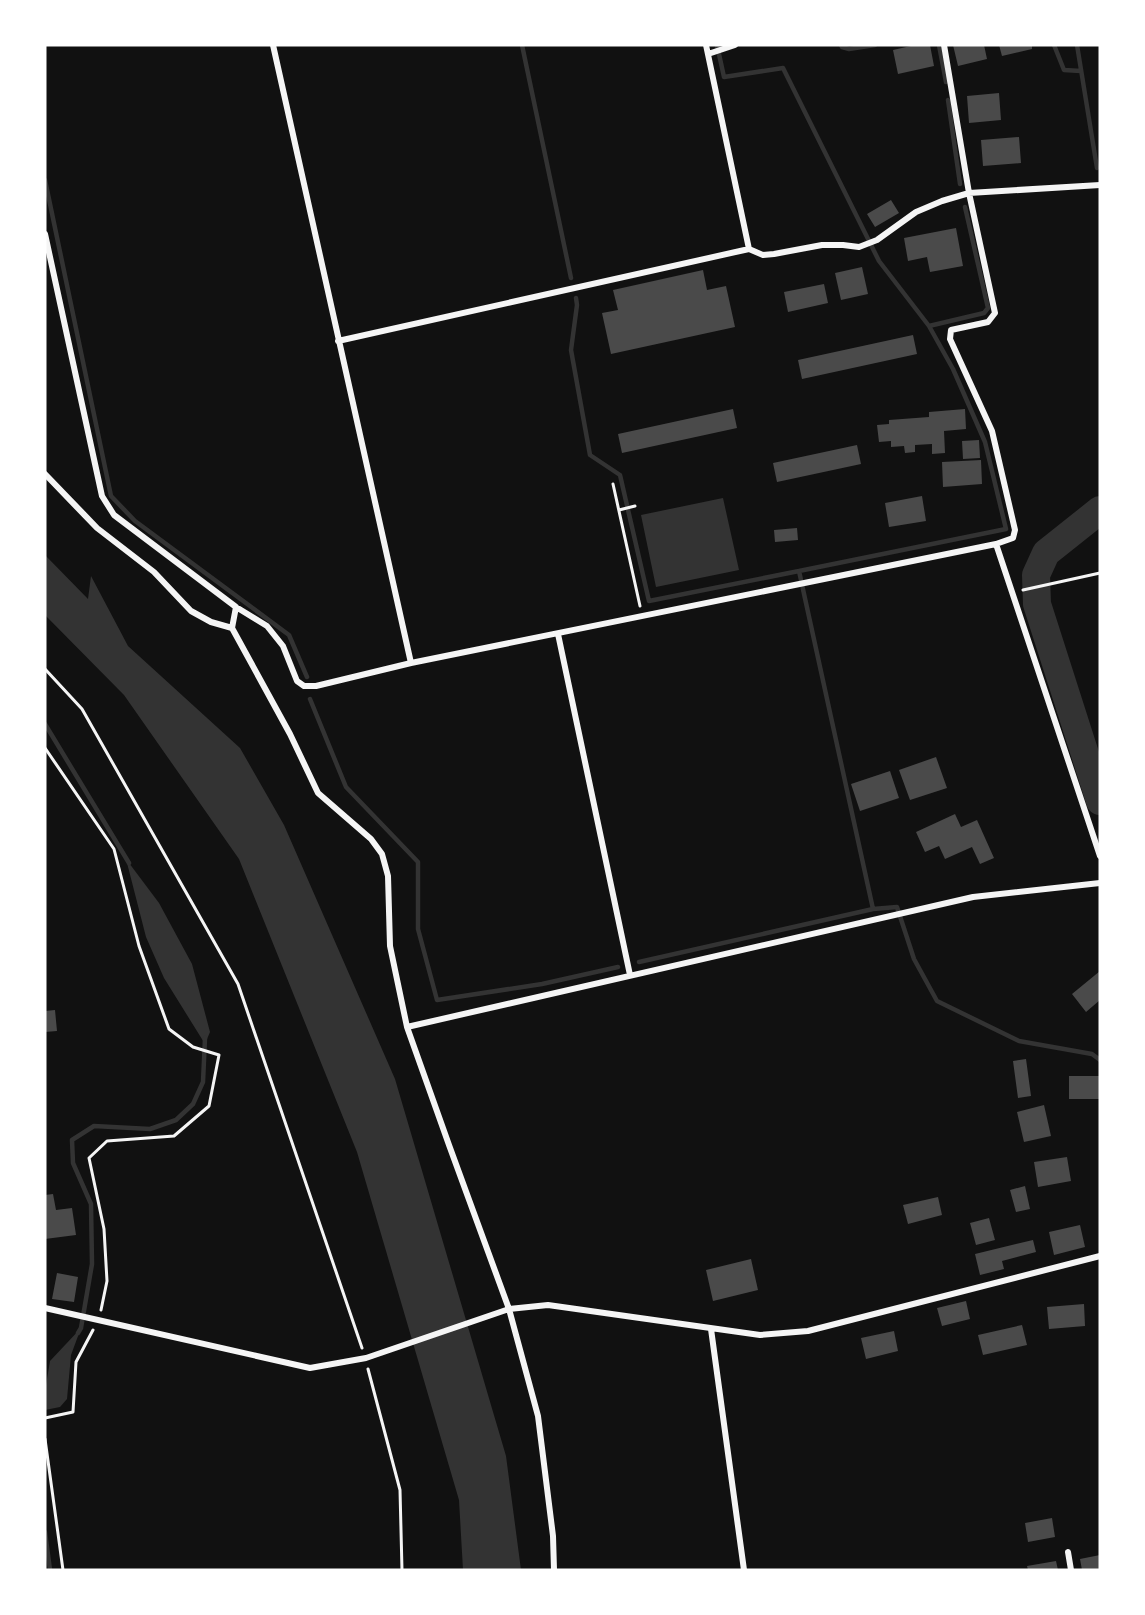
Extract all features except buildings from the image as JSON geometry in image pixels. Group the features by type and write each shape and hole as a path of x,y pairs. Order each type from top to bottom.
{"street":[{"path":"273,45 411,663"},
{"path":"706,45 749,249"},
{"path":"708,54 735,45"},
{"path":"45,234 102,496 114,515 236,607 267,627 283,646 297,681 304,686 316,686 411,663 996,543 1013,537 1015,530 992,431 950,339 951,330 988,322 995,313 969,193 944,45"},
{"path":"338,341 749,249 763,255 822,245 843,244 859,248 877,240 916,212 969,193 1100,184"},
{"path":"45,474 97,528 154,572 191,611 211,622 232,628"},
{"path":"996,543 1100,856"},
{"path":"236,607 232,628 290,734 318,793 370,839 382,854 388,876 390,946 407,1027 509,1309 538,1416 553,1536 554,1570"},
{"path":"558,634 630,975"},
{"path":"407,1027 973,897 1100,883"},
{"path":"45,1308 310,1368 366,1358 509,1309 548,1305 760,1335 808,1331 1100,1256"},
{"path":"711,1329 744,1570"},
{"path":"1068,1552 1071,1570"}],"path":[{"path":"613,484 642,617"},
{"path":"619,510 635,506"},
{"path":"1029,589 1100,573"},
{"path":"45,669 82,709 238,984 366,1358 400,1490 402,1570"},
{"path":"45,748 114,849 140,946 169,1029 193,1047 219,1055 209,1106 174,1136 107,1141 89,1158 104,1229 107,1281 99,1319 76,1362 73,1412 45,1418"},
{"path":"45,1439 63,1570"}],"shaded area":[{"path":"723,498 739,570 656,587 641,515"},
{"path":"45,555 88,599 91,576 128,646 240,748 284,825 395,1079 506,1456 521,1570 463,1570 459,1500 357,1152 239,859 124,695 45,615"},
{"path":"126,859 159,903 192,964 210,1032 205,1044 164,978 146,937"},
{"path":"81,1328 71,1355 67,1399 60,1407 45,1410 45,1391 50,1361"}],"waterway":[{"path":"522,45 571,278"},
{"path":"717,45 724,77 783,68 879,261 929,326 953,369 985,442 1006,529 799,571"},
{"path":"841,45 849,49 875,45"},
{"path":"939,45 946,82"},
{"path":"1054,45 1064,70 1081,71"},
{"path":"1077,45 1097,168"},
{"path":"948,100 960,184"},
{"path":"45,180 111,496 135,521 289,635 307,677"},
{"path":"929,326 984,313 988,308 965,207"},
{"path":"576,298 571,350 590,455 620,475 649,601 799,571 873,909 897,907 914,959 937,1001 1019,1041 1092,1054 1100,1060"},
{"path":"1100,510 1046,553 1036,575 1037,604 1100,801"},
{"path":"310,699 346,787 418,862 418,929 437,1000 542,984 618,967"},
{"path":"45,724 129,863"},
{"path":"639,962 873,909"},
{"path":"78,1333 81,1328 92,1264 91,1204 73,1163 72,1140 94,1126 150,1129 176,1120 193,1104 203,1082 205,1038"},
{"path":"45,1532 50,1570"}]}
